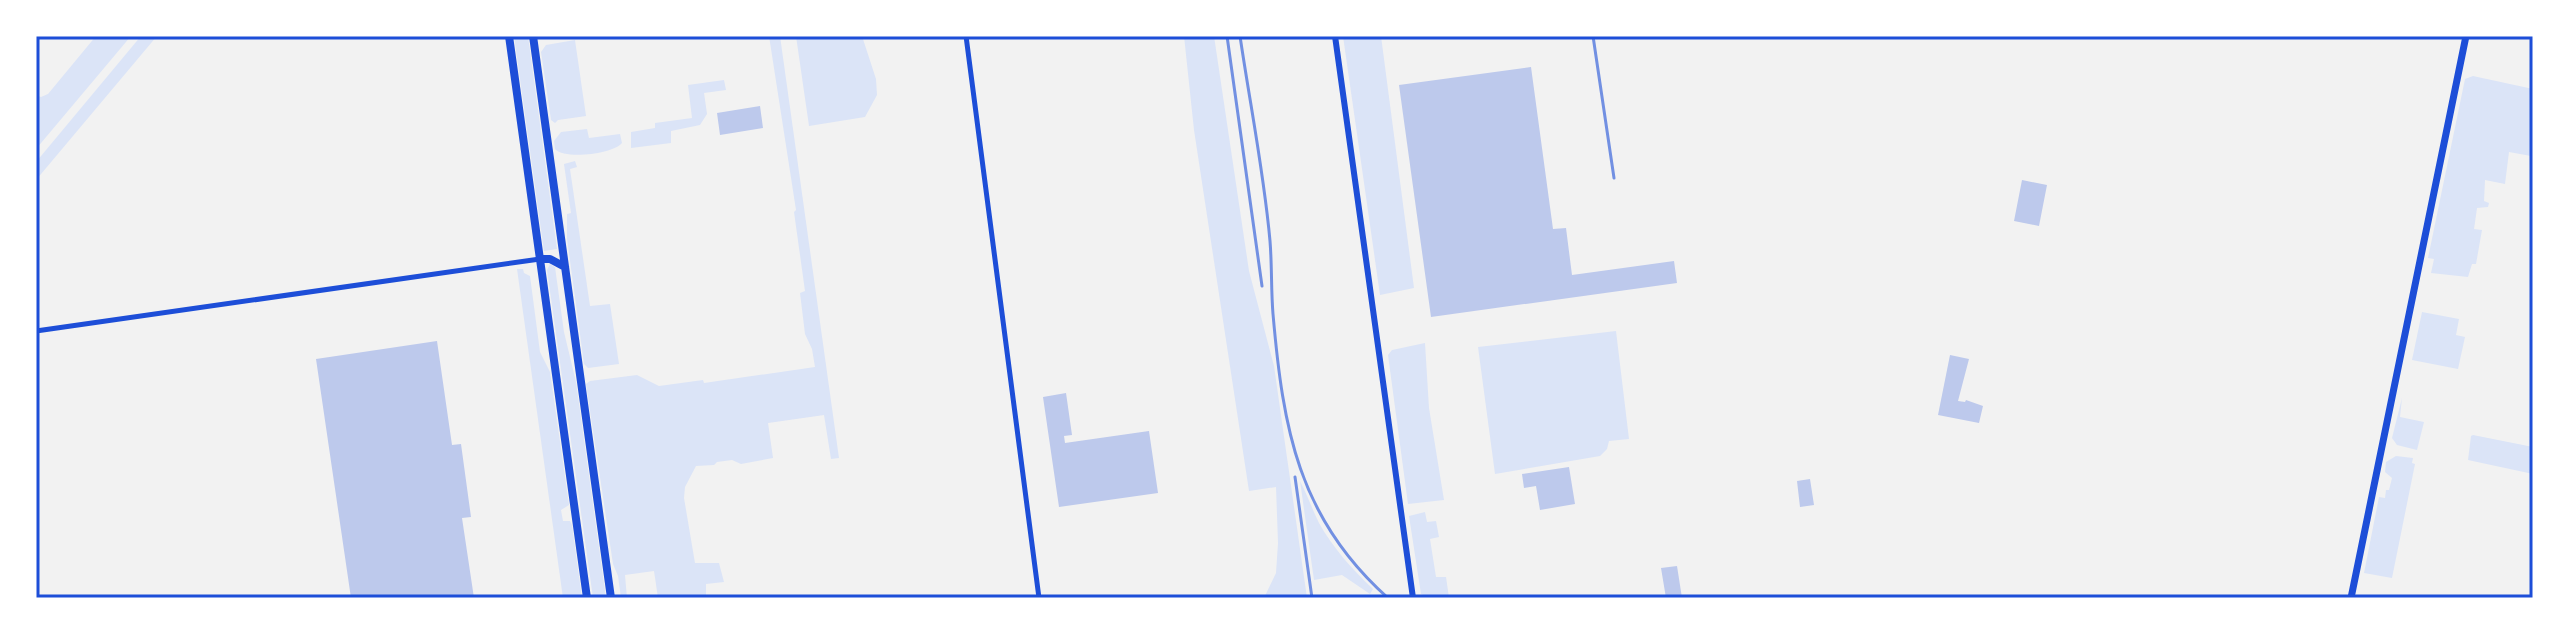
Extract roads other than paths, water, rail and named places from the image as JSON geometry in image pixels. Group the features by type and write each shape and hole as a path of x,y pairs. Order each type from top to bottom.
{"main road":[{"path":"509,36 587,598"},
{"path":"533,36 611,598"},
{"path":"2351,598 2466,36"},
{"path":"540,259 550,259 565,267"}],"street":[{"path":"966,36 1039,598"},
{"path":"1335,36 1413,598"},
{"path":"36,331 540,259"}],"railway":[{"path":"1227,36 1262,286"},
{"path":"1240,36 1264,190 1277,356 1290,433 1300,469 1333,536 1358,568 1388,598"},
{"path":"1593,36 1614,178"},
{"path":"1295,477 1312,598"}]}
